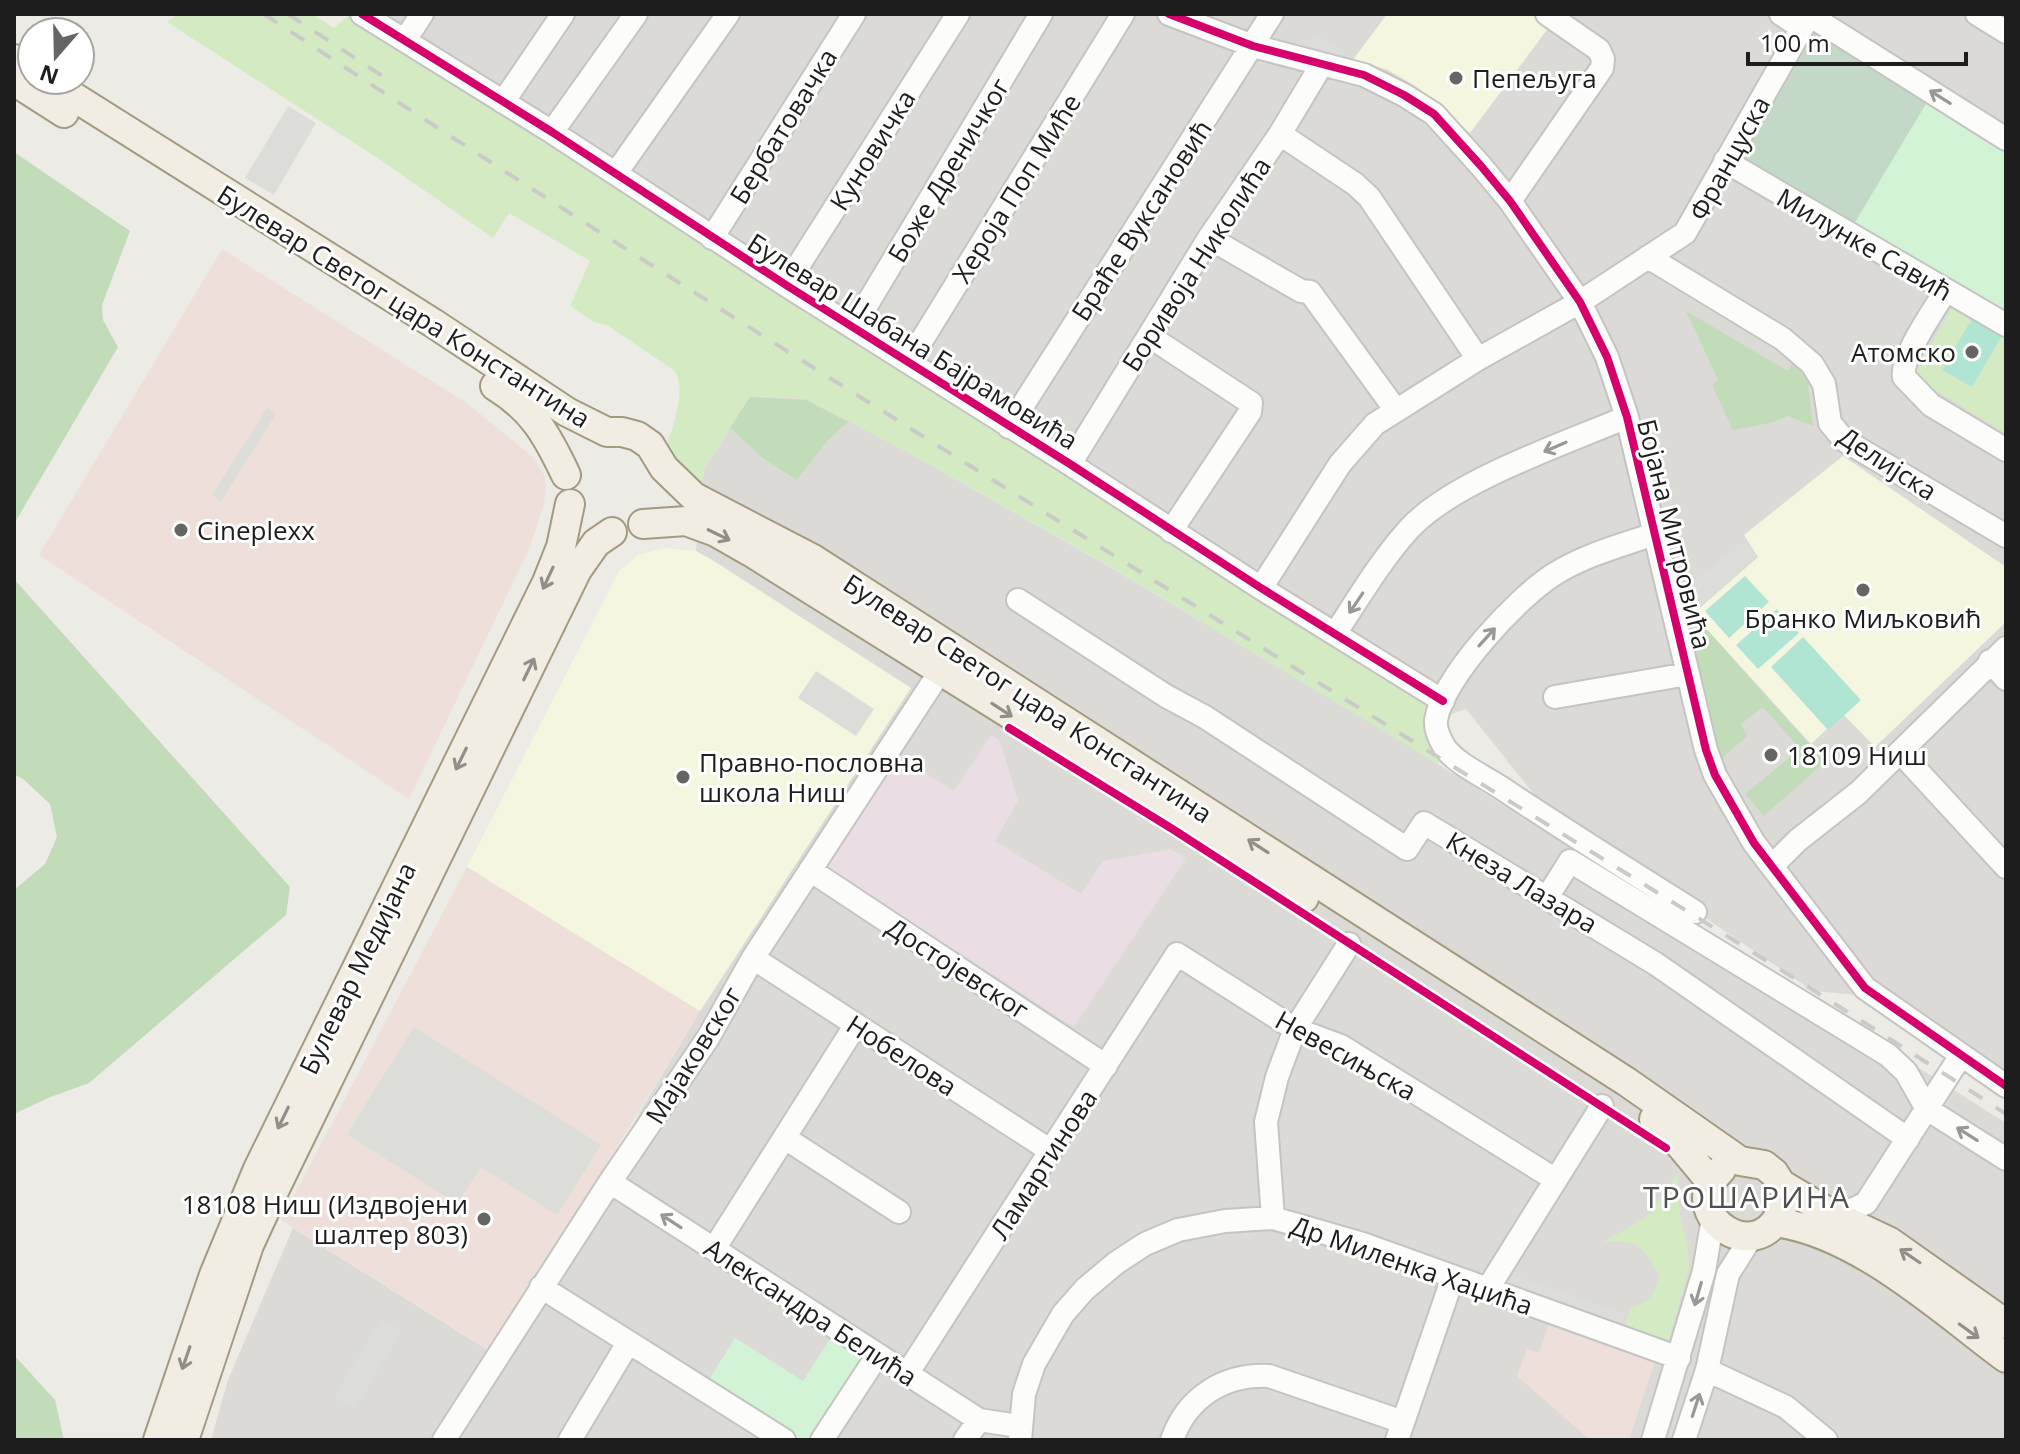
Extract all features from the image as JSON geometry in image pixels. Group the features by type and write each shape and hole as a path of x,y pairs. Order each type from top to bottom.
{"main road":[{"name":"Булевар Светог цара Константина","path":"14,81 514,398 528,410 547,436 566,475"},
{"name":"Булевар Светог цара Константина","path":"72,96 433,323 567,412 607,432 637,436 650,445 664,468 694,497 822,565 1627,1082 1740,1161 1764,1165 1781,1184 1833,1215 1890,1242 2006,1324"},
{"path":"607,432 592,437 579,447 570,459 566,475 570,504 581,518 595,527 612,532 643,524 655,513 663,499 666,483 664,468"},
{"name":"Булевар Медијана","path":"158,1440 214,1275 258,1169 552,571 565,532 570,504"},
{"name":"Булевар Светог цара Константина","path":"643,524 686,521 716,532 800,581 1174,819 1617,1091 1666,1128 1711,1182"},
{"name":"Булевар Медијана","path":"184,1440 249,1245 273,1193 577,570 596,543 612,532"},
{"path":"1740,1161 1718,1172 1707,1194 1713,1218 1730,1233 1764,1229 1819,1231 1887,1270 2006,1358"},
{"path":"1764,1229 1783,1204 1781,1184"}],"street":[{"name":"Булевар Шабана Бајрамовића","path":"362,14 552,132 712,238 1171,531 1443,701"},
{"path":"405,40 422,14"},
{"path":"503,102 563,14"},
{"path":"552,132 636,14"},
{"path":"616,173 728,14"},
{"name":"Бербатовачка","path":"712,238 854,14"},
{"name":"Куновичка","path":"786,285 958,14"},
{"name":"Боже Дреничког","path":"854,326 1041,14"},
{"name":"Хероја Поп Миће","path":"909,361 1123,14"},
{"name":"Бојана Митровића","path":"1169,14 1253,46 1364,75 1418,102 1446,127 1510,201 1580,302 1607,357 1627,417 1706,750 1715,775 1754,843 1865,988 1960,1057 2006,1086"},
{"name":"Браће Вуксановић","path":"1009,427 1272,14"},
{"path":"1510,201 1602,68 1603,59 1599,50 1547,14"},
{"path":"1781,14 1807,19 2006,139"},
{"path":"1977,14 2006,32"},
{"name":"Француска","path":"1261,588 1340,464 1375,424 1478,359 1580,302 1675,241 1690,228 1807,19"},
{"name":"Боривоја Николића","path":"1070,464 1209,238 1280,134 1322,64"},
{"path":"1280,134 1355,184 1369,197 1478,359"},
{"name":"Милунке Савић","path":"1725,161 2006,325"},
{"path":"1209,238 1301,291 1310,292 1395,409"},
{"name":"Делијска","path":"1648,257 1783,339 1812,364 1824,384 1830,423 1844,440 2006,536"},
{"path":"1946,290 1904,365 1904,377 1925,399 2006,450"},
{"path":"1149,336 1251,403 1250,412 1171,531"},
{"path":"1335,634 1410,528 1438,504 1489,476 1627,417"},
{"path":"1654,534 1579,560 1551,576 1508,614 1472,653 1443,701 1436,720 1437,732 1447,750 1531,808 1695,912"},
{"name":"Кнеза Лазара","path":"1018,600 1407,849 1424,823 1548,896 1656,964 1908,1139"},
{"path":"1772,866 1798,840 1858,793 1998,654 2006,679"},
{"name":"Мајаковског","path":"444,1440 541,1287 708,1038 753,958 941,670"},
{"path":"1555,697 1688,674"},
{"path":"1900,752 2006,867"},
{"path":"1548,896 1570,861 1888,1055 1906,1072 1927,1109 2006,1159"},
{"name":"Достојевског","path":"810,870 1106,1066"},
{"path":"1273,1218 1266,1122 1277,1077 1295,1029 1349,944"},
{"name":"Ламартинова","path":"907,1374 1177,954"},
{"name":"Невесињска","path":"1177,954 1295,1029 1341,1046 1556,1180"},
{"name":"Нобелова","path":"753,958 1051,1151"},
{"path":"714,1249 855,1026"},
{"path":"1833,1215 1846,1213 1866,1203 1960,1057"},
{"path":"1487,1290 1602,1106"},
{"path":"785,1138 899,1212"},
{"name":"Александра Белића","path":"610,1182 979,1420 1020,1433"},
{"name":"Др Миленка Хаџића","path":"1020,1433 1024,1394 1034,1364 1047,1338 1085,1289 1145,1244 1178,1230 1225,1221 1273,1218 1363,1244 1679,1358"},
{"path":"1653,1440 1704,1271 1713,1218"},
{"path":"1684,1440 1707,1370 1728,1274 1764,1229"},
{"path":"1172,1440 1178,1422 1205,1393 1223,1382 1252,1375 1269,1376 1400,1431 1453,1277"},
{"path":"541,1287 784,1440"},
{"path":"570,1440 628,1343"},
{"path":"822,1440 877,1356"},
{"path":"1707,1370 1786,1407 1826,1440"},
{"path":"965,1440 979,1420"}],"shaded area":[{"path":"344,14 2006,14 2006,1073 1882,997 1813,991 1595,843 1533,793 1466,709 1439,718"},
{"name":"Пепељуга","path":"1387,14 1547,14 1555,19 1470,133 1415,86 1388,70 1353,60"},
{"path":"1816,32 1929,99 1853,226 1741,159"},
{"path":"1316,35 1344,51 1338,62 1305,51"},
{"path":"1929,99 2006,147 2006,315 1853,226"},
{"path":"288,106 316,123 274,195 245,178"},
{"path":"222,249 468,404 534,458 544,475 544,504 530,547 409,799 39,555"},
{"path":"750,396 806,399 906,451 1112,568 1406,744 2006,1123 2006,1440 211,1440 228,1380 293,1228 491,1352 592,1199 700,1011 910,688 696,551 704,469"},
{"path":"267,408 276,414 221,501 212,495"},
{"name":"Бранко Миљковић","path":"1843,456 2006,567 2006,622 1875,747 1843,714 1811,744 1693,614 1758,557 1744,535"},
{"path":"1745,541 1756,557 1693,613 1677,594"},
{"name":"Правно-пословна школа Ниш","path":"666,548 696,551 714,561 911,688 700,1011 467,867 619,571 638,555"},
{"path":"816,671 874,709 856,736 798,698"},
{"path":"991,735 1000,741 1018,801 995,841 1081,894 1103,861 1171,849 1186,858 1074,1027 826,867 898,756 954,791"},
{"path":"467,867 700,1011 492,1352 281,1220"},
{"path":"414,1027 601,1145 557,1215 481,1167 457,1204 347,1134"},
{"path":"1513,1275 1626,1314 1619,1333 1508,1294"},
{"path":"1551,1318 1657,1355 1629,1440 1590,1440 1517,1376 1527,1349 1539,1353"},
{"path":"381,1319 402,1331 354,1409 334,1397"},
{"path":"832,1336 867,1358 814,1440 793,1440 706,1384 735,1338 803,1381"}],"green space":[{"path":"178,14 312,14 334,28 350,14 360,14 1441,702 1445,750 1438,764 1113,568 906,451 806,399 750,396 704,469 702,485 666,449 679,399 680,389 675,371 607,325 594,322 570,306 590,261 509,213 493,238 379,159 167,22"},
{"path":"14,152 130,231 102,305 103,320 118,347 14,524"},
{"path":"1953,306 1973,317 1942,370 1971,387 2003,334 2006,336 2006,434 1913,376"},
{"path":"1686,311 1788,371 1794,360 1808,383 1813,426 1788,416 1733,430 1712,385 1718,380"},
{"name":"Атомско","path":"1973,317 2003,334 1972,387 1942,370"},
{"path":"750,397 806,400 848,422 827,441 797,480 763,458 730,428"},
{"path":"1745,576 1769,602 1729,638 1705,611"},
{"path":"14,579 290,887 286,915 89,1083 14,1114 14,890 45,864 57,837 50,804 22,778 14,775"},
{"path":"1676,595 1825,762 1764,816 1745,794 1800,749 1763,707 1741,724 1747,736 1719,761"},
{"path":"1777,609 1799,633 1758,669 1736,645"},
{"path":"1803,637 1861,700 1828,730 1771,667"},
{"path":"1678,1173 1679,1205 1687,1240 1689,1268 1666,1350 1622,1334 1631,1307 1644,1303 1651,1296 1660,1275 1638,1246 1625,1242 1603,1242 1646,1218"},
{"path":"14,1355 55,1400 64,1440 14,1440"}],"railway":[{"path":"264,14 707,301 1731,939 2006,1114"},
{"path":"288,14 390,81"}],"cycle path":[{"path":"362,14 1443,701"},
{"path":"1169,14 1253,46 1364,75 1404,95 1434,114 1510,201 1580,302 1607,357 1627,417 1706,750 1715,775 1754,843 1865,988 2006,1086"},
{"path":"1009,728 1174,830 1666,1148"}],"place":[{"name":"Пепељуга","path":"1456,78"},
{"name":"Атомско","path":"1972,352"},
{"name":"Cineplexx","path":"181,530"},
{"name":"Бранко Миљковић","path":"1863,590"},
{"name":"18109 Ниш","path":"1771,755"},
{"name":"Правно-пословна школа Ниш","path":"683,777"},
{"name":"18108 Ниш (Издвојени шалтер 803)","path":"484,1219"}],"district":[{"name":"ТРОШАРИНА","path":"1747,1196"}]}
